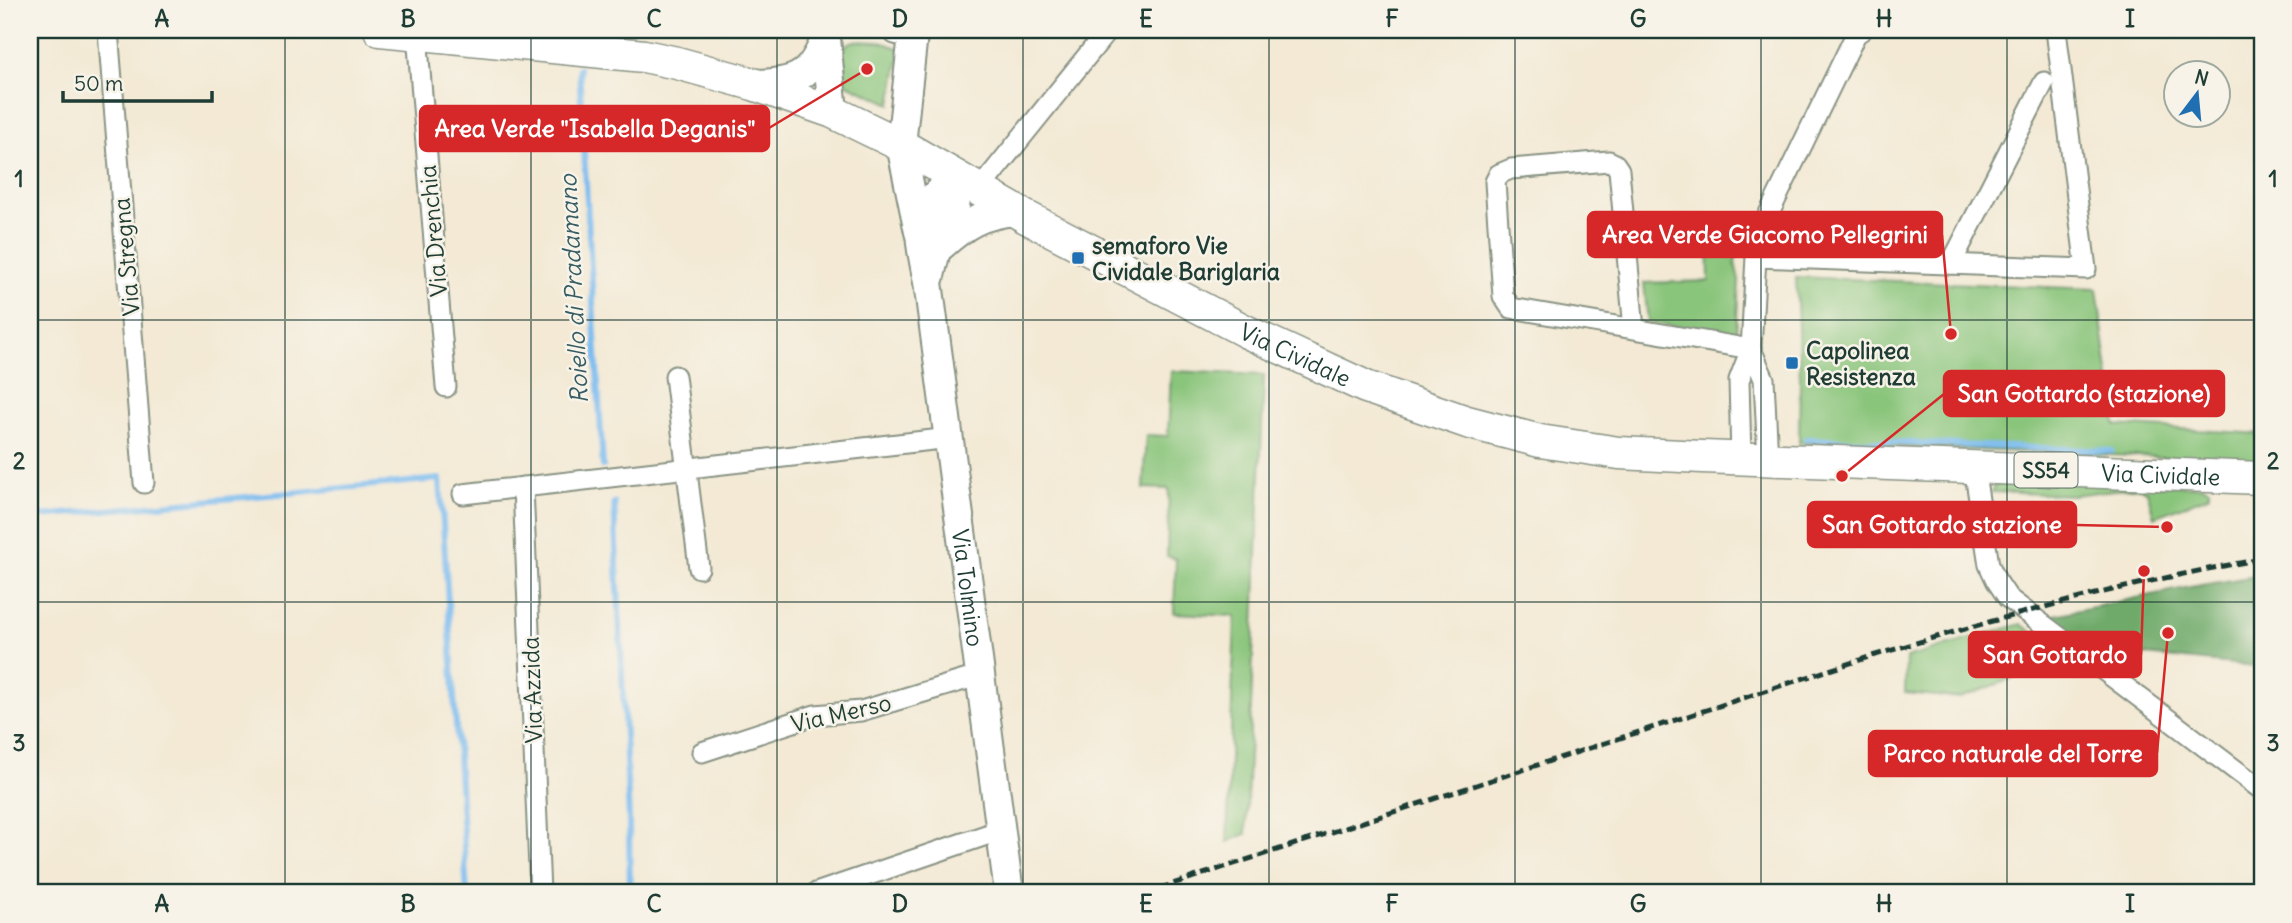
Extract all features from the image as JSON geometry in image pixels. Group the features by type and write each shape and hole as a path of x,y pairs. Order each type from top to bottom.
{"main road":[{"name":"Via Cividale","path":"380,30 644,56 753,84 833,112 901,145 1016,211 1297,357 1410,404 1508,433 1579,448 1619,453 2262,478"}],"street":[{"name":"Via Stregna","path":"108,30 144,483"},
{"path":"969,184 1108,30"},
{"path":"1756,257 2086,269 2056,30"},
{"name":"Via Tolmino","path":"909,31 901,145 927,242 928,282 1009,893"},
{"path":"1754,459 1740,380 1751,349 1760,232 1858,31"},
{"path":"753,84 787,81 805,73 818,57 825,33"},
{"path":"825,33 833,112"},
{"name":"Via Drenchia","path":"417,34 446,387"},
{"path":"1951,264 2044,82"},
{"path":"1634,329 1619,170 1615,164 1609,161 1511,169 1499,174 1495,182 1503,296 1507,305 1516,311 1751,349"},
{"name":"Via Tolmino","path":"927,242 969,184"},
{"path":"927,242 956,232 976,219 994,213 1016,211"},
{"path":"1751,349 1765,379 1754,459"},
{"path":"675,376 699,568"},
{"path":"463,494 950,438"},
{"path":"1974,467 1989,565 2008,598 2262,790"},
{"name":"Via Azzida","path":"523,487 540,893"},
{"name":"Via Merso","path":"702,752 815,715 861,711 981,675"},
{"path":"816,893 1001,830"}],"green space":[{"path":"854,41 881,42 901,49 891,104 838,80 841,51"},
{"path":"1708,219 1734,219 1739,223 1741,233 1735,263 1739,280 1736,337 1648,322 1644,283 1709,281"},
{"path":"1796,277 2097,289 2115,425 2262,434 2262,461 1799,443 1800,379"},
{"path":"1171,371 1264,375 1246,834 1227,842 1235,616 1174,613 1176,559 1167,556 1169,489 1143,488 1146,435 1168,436"},
{"path":"2005,480 2202,486 2209,489 2209,494 2154,517 2147,491 2139,487 2073,495 1992,492 1994,486"},
{"path":"2262,575 2262,667 2095,650 2050,616 2190,587"},
{"path":"2021,624 2068,658 1960,698 1905,693 1906,658"}],"waterway":[{"name":"Roiello di Pradamano","path":"579,68 603,466"},
{"path":"1806,439 2112,451"},
{"path":"30,517 440,479 467,893"},
{"name":"Roiello di Pradamano","path":"614,503 630,893"}],"railway":[{"path":"1145,893 1869,657 2064,602 2262,559"}],"place":[{"name":"Area Verde \"Isabella Deganis\"","path":"867,69"},
{"name":"semaforo Vie Cividale Bariglaria","path":"1078,258"},
{"name":"Area Verde Giacomo Pellegrini","path":"1951,334"},
{"name":"Capolinea Resistenza","path":"1792,363"},
{"name":"San Gottardo (stazione)","path":"1842,476"},
{"name":"San Gottardo stazione","path":"2167,527"},
{"name":"San Gottardo","path":"2144,571"},
{"name":"Parco naturale del Torre","path":"2168,633"}]}
